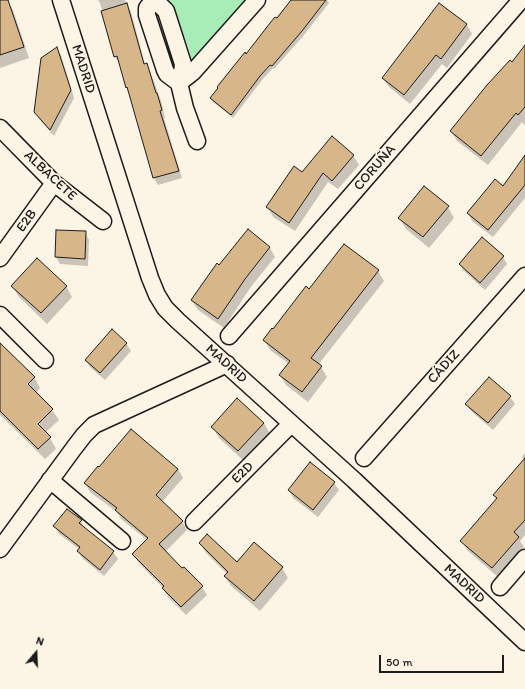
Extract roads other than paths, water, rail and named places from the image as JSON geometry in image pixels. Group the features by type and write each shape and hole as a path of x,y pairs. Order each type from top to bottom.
{"street":[{"name":"MADRID","path":"61,0 150,278 157,295 166,308 178,321 354,480 525,642"},
{"path":"179,84 193,72 257,0"},
{"name":"CORUÑA","path":"229,336 521,0"},
{"path":"151,1 160,5 166,11 183,64 179,84 185,108 197,141"},
{"name":"ALBACETE","path":"0,128 54,183 103,221"},
{"name":"E2B","path":"0,258 54,183"},
{"name":"CÁDIZ","path":"364,458 525,276"},
{"path":"0,315 45,360"},
{"path":"1,545 84,435 94,425 227,364"},
{"name":"E2D","path":"194,522 291,424"},
{"path":"50,480 122,541"},
{"path":"500,587 525,558"}]}
